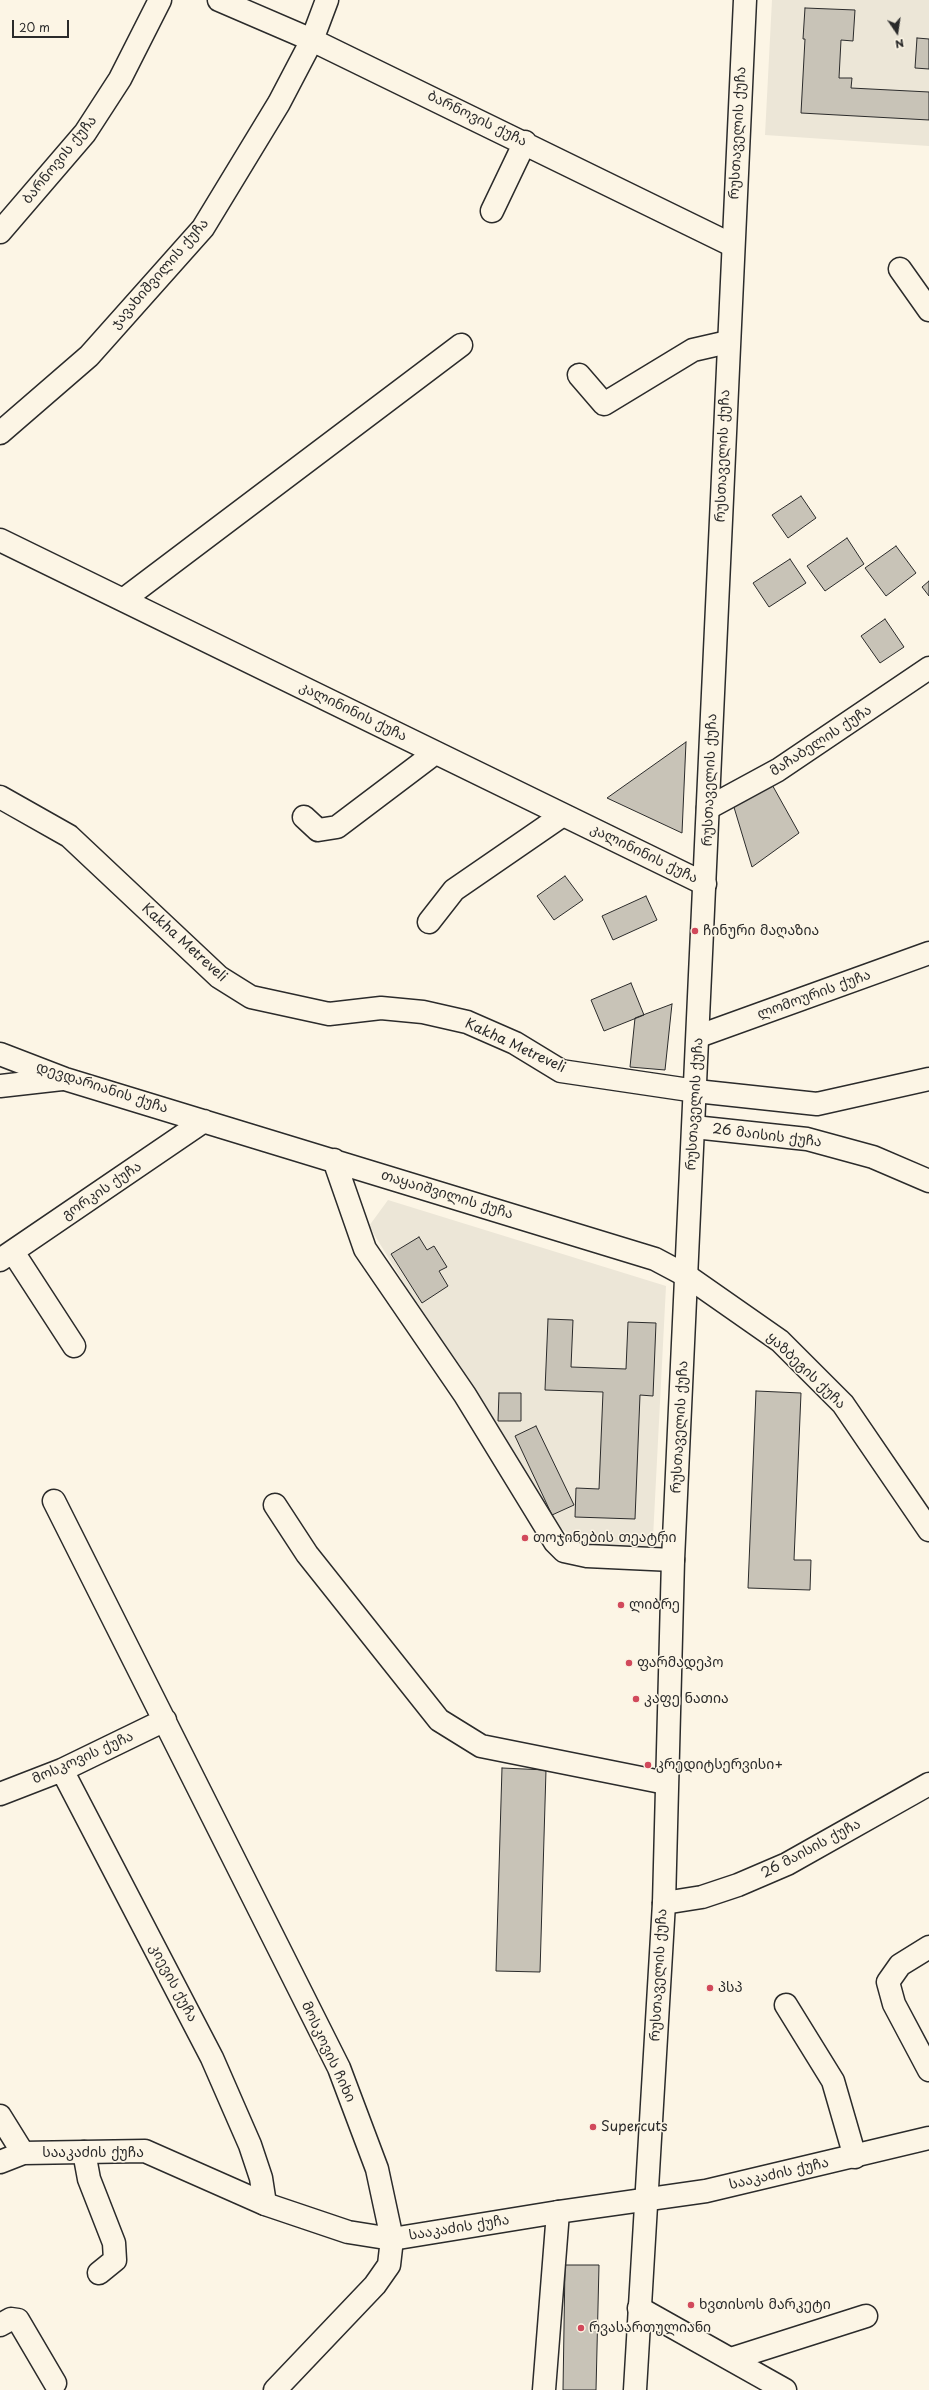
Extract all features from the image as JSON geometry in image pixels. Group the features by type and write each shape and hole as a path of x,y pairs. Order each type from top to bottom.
{"street":[{"name":"ბარნოვის ქუჩა","path":"0,232 85,133 120,79 160,0"},
{"name":"ბარნოვის ქუჩა","path":"219,0 312,40 525,142 732,245"},
{"name":"ჯავახიშვილის ქუჩა","path":"0,433 89,356 203,228 279,102 312,40 327,0"},
{"name":"რუსთაველის ქუჩა","path":"635,2390 664,1903 673,1560 699,1036 732,245 745,0"},
{"path":"492,211 525,142"},
{"path":"900,269 929,310"},
{"path":"579,375 604,404 693,350 728,342"},
{"path":"123,600 461,344"},
{"name":"კალინინის ქუჩა","path":"0,540 705,884"},
{"name":"მაჩაბელის ქუჩა","path":"708,808 778,770 929,668"},
{"path":"304,817 318,830 337,827 435,753"},
{"name":"Kakha Metreveli","path":"0,798 69,836 219,977 251,997 329,1014 381,1008 423,1012 467,1022 515,1043 561,1071 696,1091 817,1104 929,1078"},
{"path":"429,922 454,890 563,815"},
{"name":"ლომოურის ქუჩა","path":"699,1036 929,953"},
{"name":"დევდარიანის ქუჩა","path":"0,1054 65,1079 204,1121"},
{"path":"0,1086 65,1079"},
{"name":"თაყაიშვილის ქუჩა","path":"204,1121 655,1259 687,1276"},
{"name":"გორკის ქუჩა","path":"6,1256 204,1121"},
{"name":"26 მაისის ქუჩა","path":"694,1128 807,1139 873,1157 929,1181"},
{"path":"334,1160 365,1250 465,1395 555,1542 564,1551 586,1556 673,1560"},
{"path":"6,1256 74,1346"},
{"name":"ყაზბეგის ქუჩა","path":"687,1276 780,1341 843,1404 929,1530"},
{"name":"მოსკოვის ჩიხი","path":"54,1501 339,2068 377,2169 392,2239 389,2265 375,2285 276,2390"},
{"path":"275,1505 307,1554 439,1720 481,1746 666,1783"},
{"name":"მოსკოვის ქუჩა","path":"0,1794 62,1770 165,1720"},
{"name":"კიევის ქუჩა","path":"62,1770 212,2058 250,2145 261,2178 265,2204"},
{"name":"26 მაისის ქუჩა","path":"664,1903 702,1897 738,1885 787,1864 929,1784"},
{"path":"929,1947 900,1965 888,1982 894,2004 929,2070"},
{"path":"786,2005 833,2081 855,2157"},
{"path":"0,2116 23,2153"},
{"name":"სააკაძის ქუჩა","path":"0,2162 23,2153 145,2150 265,2204 348,2232 392,2239 558,2212 646,2201 706,2191 855,2157 929,2138"},
{"path":"84,2152 89,2179 114,2243 116,2260 99,2272"},
{"path":"544,2390 558,2212"},
{"path":"639,2308 785,2390"},
{"path":"731,2359 866,2316"},
{"path":"0,2326 11,2319 18,2320 55,2383"}],"shaded area":[{"path":"772,0 929,0 929,146 765,135"},
{"path":"388,1200 666,1286 652,1557 579,1541 548,1519 369,1226"}],"building":[{"path":"805,8 855,10 853,41 841,40 839,78 852,78 851,88 929,92 929,120 801,113"},
{"path":"917,38 929,39 929,69 915,68"},
{"path":"801,496 816,518 788,538 772,515"},
{"path":"847,538 864,564 825,591 807,566"},
{"path":"896,546 916,573 886,596 865,568"},
{"path":"790,559 806,583 769,607 753,583"},
{"path":"929,581 929,596 922,587"},
{"path":"885,619 904,647 880,663 861,636"},
{"path":"686,742 682,833 607,798"},
{"path":"770,781 799,833 752,867 733,804"},
{"path":"565,876 583,900 554,920 537,896"},
{"path":"646,896 657,920 613,940 602,916"},
{"path":"631,983 644,1015 604,1031 591,1000"},
{"path":"672,1004 665,1070 630,1067 635,1018"},
{"path":"419,1237 427,1250 434,1246 447,1267 439,1271 448,1286 422,1303 391,1254"},
{"path":"548,1319 573,1320 571,1367 626,1369 628,1322 656,1323 653,1396 640,1395 635,1519 575,1517 576,1488 599,1489 603,1392 545,1390"},
{"path":"756,1391 801,1393 794,1560 811,1560 810,1590 748,1588"},
{"path":"499,1393 521,1393 521,1421 498,1421"},
{"path":"536,1426 574,1505 552,1515 515,1436"},
{"path":"502,1768 546,1770 540,1972 496,1971"},
{"name":"რვასართულიანი","path":"565,2265 599,2265 596,2390 563,2390"}],"place":[{"name":"ჩინური მაღაზია","path":"695,931"},
{"name":"თოჯინების თეატრი","path":"525,1538"},
{"name":"ლიბრე","path":"621,1605"},
{"name":"ფარმადეპო","path":"629,1663"},
{"name":"კაფე ნათია","path":"636,1699"},
{"name":"კრედიტსერვისი+","path":"648,1765"},
{"name":"პსპ","path":"710,1988"},
{"name":"Supercuts","path":"593,2127"},
{"name":"ხვთისოს მარკეტი","path":"691,2305"},
{"name":"რვასართულიანი","path":"581,2328"}]}
